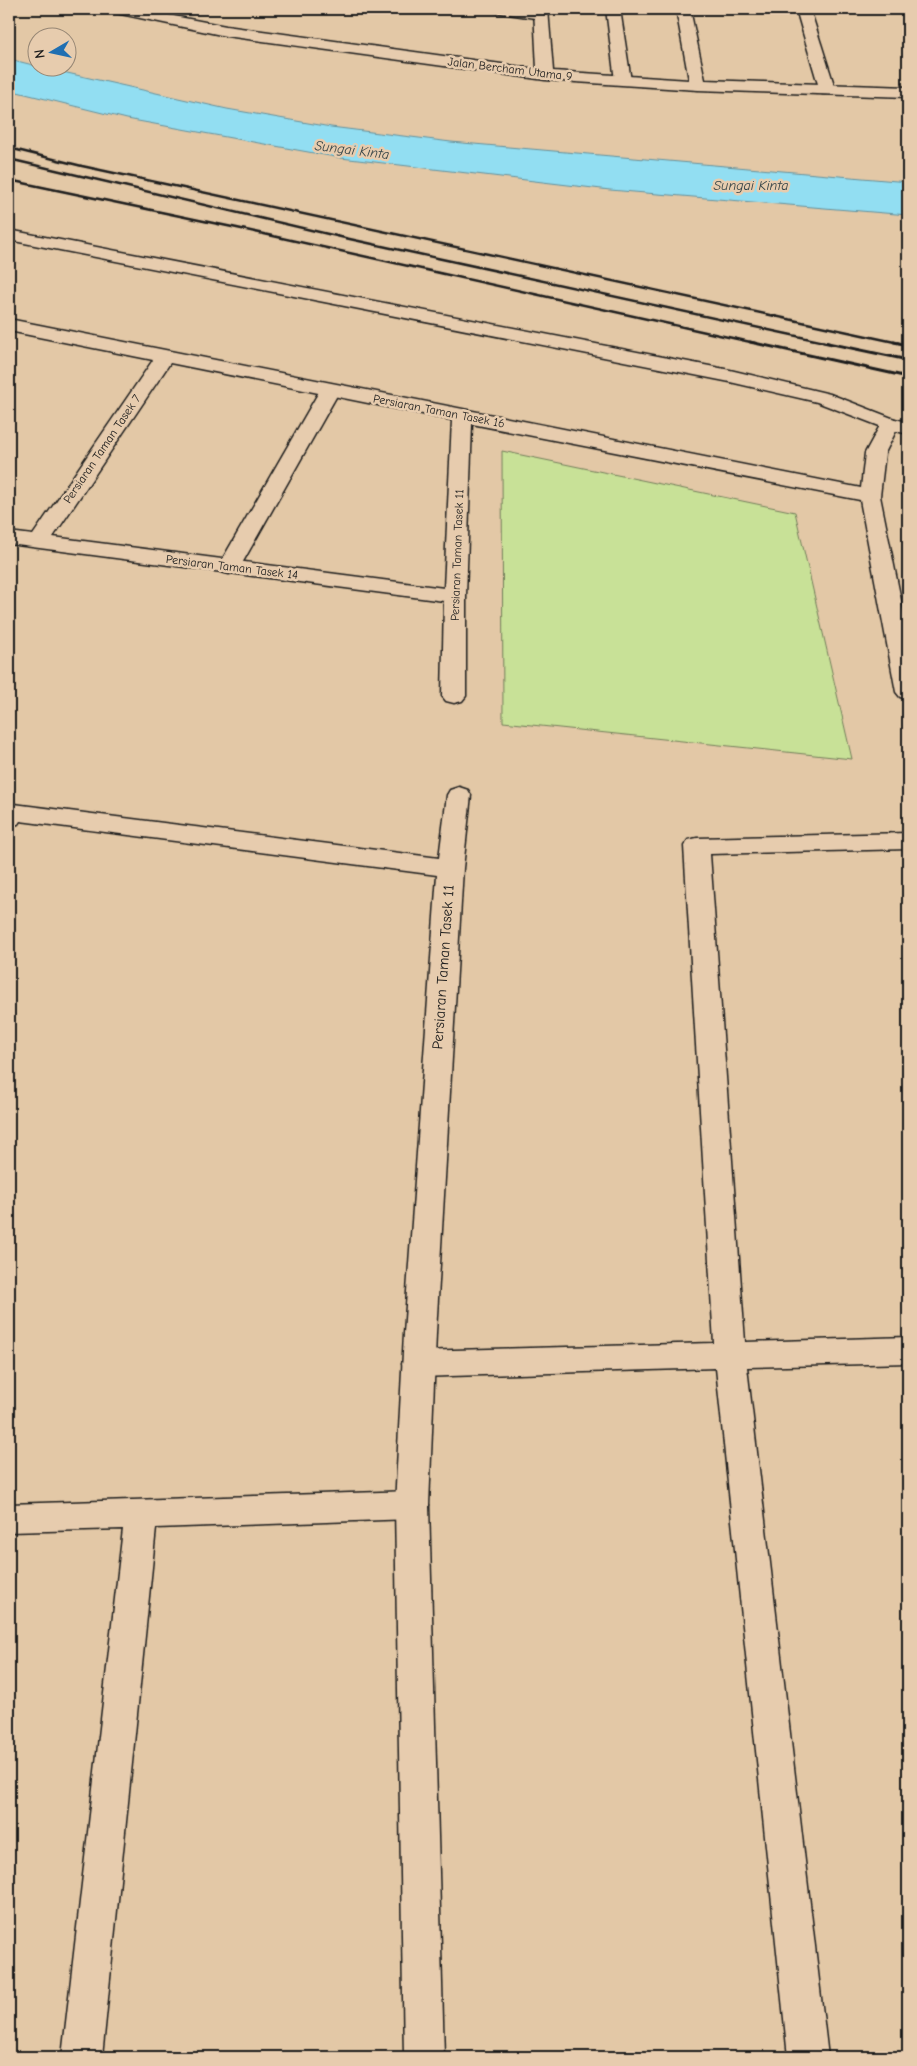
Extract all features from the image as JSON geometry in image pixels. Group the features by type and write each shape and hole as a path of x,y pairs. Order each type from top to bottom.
{"street":[{"name":"Jalan Bercham Utama 9","path":"116,9 226,31 545,75 698,85 828,91 908,92"},
{"path":"501,9 542,11 545,75"},
{"path":"612,9 623,81"},
{"path":"683,9 698,85"},
{"path":"803,9 828,91"},
{"path":"9,235 730,376 823,398 899,426 875,452 870,496 908,692"},
{"name":"Persiaran Taman Tasek 16","path":"9,325 870,496"},
{"name":"Persiaran Taman Tasek 7","path":"40,542 164,356"},
{"path":"229,567 330,390"},
{"name":"Persiaran Taman Tasek 11","path":"454,696 455,596 462,415"},
{"name":"Persiaran Taman Tasek 14","path":"9,538 455,596"},
{"path":"450,868 459,795"},
{"name":"Persiaran Taman Tasek 11","path":"10,814 450,868 419,1349 412,1505 424,2057"},
{"path":"808,2057 730,1355 697,846 908,841"},
{"path":"419,1349 730,1355 908,1350"},
{"path":"9,1518 412,1505"},
{"path":"82,2057 141,1514"}],"green space":[{"path":"502,451 795,512 852,759 503,722"}],"water":[{"name":"Sungai Kinta","path":"9,59 28,64 28,78 78,78 78,75 227,109 331,127 451,142 908,182 908,215 610,190 341,158 127,119 9,90"}],"railway":[{"path":"9,148 82,166 899,343"},
{"path":"9,159 345,238 829,343"},
{"path":"9,180 237,228 755,343"},
{"path":"750,342 908,377"},
{"path":"823,342 908,360"},
{"path":"894,342 908,345"}]}
